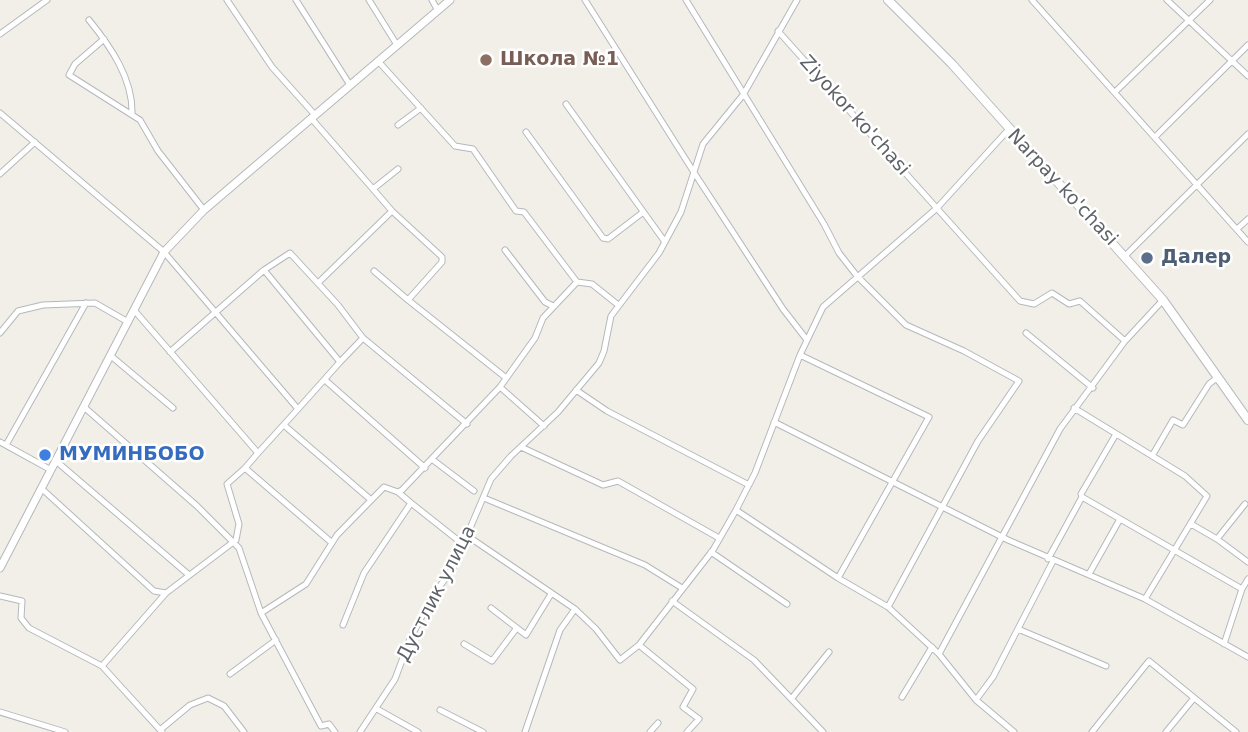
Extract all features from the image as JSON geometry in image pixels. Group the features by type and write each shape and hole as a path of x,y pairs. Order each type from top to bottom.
{"main road":[{"name":"Narpay ko'chasi","path":"888,0 952,64 1163,300 1248,420"}],"street":[{"path":"227,0 272,67 391,211 442,257 442,262 410,294 408,300"},
{"path":"296,0 350,85"},
{"path":"369,0 397,45"},
{"path":"432,0 437,9"},
{"path":"0,568 164,252 204,210 450,0"},
{"path":"585,0 783,309 807,340"},
{"path":"686,0 839,253 857,276 906,326 964,351 1019,381 978,441 888,607"},
{"name":"Дустлик улица","path":"360,732 395,679 410,639 431,599 454,566 469,537 491,479 544,426 599,363 611,316 617,304 665,242 681,212 703,144 743,95 797,0"},
{"path":"1032,0 1248,242"},
{"path":"1167,0 1248,76"},
{"path":"1115,92 1210,0"},
{"path":"0,34 45,1"},
{"path":"89,20 104,39 132,96 132,114"},
{"name":"Ziyokor ko'chasi","path":"778,31 1020,301 1034,304 1052,293 1069,304 1080,301 1125,341"},
{"path":"104,39 75,64 69,75 114,106 132,114 204,210"},
{"path":"1155,137 1248,45"},
{"path":"378,61 455,146 473,149 508,201 516,211 524,212 577,282"},
{"path":"566,104 665,242"},
{"path":"398,125 421,108"},
{"path":"0,113 164,252 298,409"},
{"path":"469,537 575,609 596,629 620,660 639,645 711,552 736,510 750,485 800,355 823,307 937,208 1009,129"},
{"path":"526,132 603,238 608,239 642,213"},
{"path":"1125,256 1192,193 1196,185 1248,134"},
{"path":"0,174 35,142"},
{"path":"373,189 398,169"},
{"path":"318,283 391,211"},
{"path":"1237,229 1248,219"},
{"path":"505,250 545,302 553,306"},
{"path":"170,352 264,270 290,253 363,338 467,424"},
{"path":"264,270 341,362"},
{"path":"374,271 505,377"},
{"path":"398,492 433,460 500,387 525,354 543,317 577,282 592,284 617,304"},
{"path":"939,654 1044,456 1074,408 1093,388 1125,341 1163,300"},
{"path":"0,333 18,311 43,305 86,303 104,307 128,322"},
{"path":"51,470 3,443 86,303"},
{"path":"134,310 258,453"},
{"path":"1026,333 1093,388"},
{"path":"102,666 166,593 238,537 239,524 227,484 285,426 363,338"},
{"path":"800,355 929,417 838,578"},
{"path":"111,356 173,408"},
{"path":"1152,456 1173,420 1183,425 1209,384 1218,377"},
{"path":"325,380 425,468"},
{"path":"500,387 544,426"},
{"path":"576,390 607,411 750,485"},
{"path":"84,407 233,542 251,577 261,613 321,726 329,724 335,732"},
{"path":"1074,408 1185,476 1207,496 1145,599"},
{"path":"774,422 1051,560 1089,573 1145,599 1248,657"},
{"path":"285,426 369,499"},
{"path":"976,700 1017,629 1082,497 1081,494 1116,434"},
{"path":"521,447 603,485 618,481 719,538"},
{"path":"433,460 474,491"},
{"path":"57,461 190,575"},
{"path":"245,468 331,542"},
{"path":"261,613 306,583 331,542 369,499 384,487 398,492 464,545"},
{"path":"41,488 155,591 166,593"},
{"path":"1082,497 1242,589"},
{"path":"484,498 615,551 682,588"},
{"path":"343,625 364,573 411,503"},
{"path":"1217,539 1245,504"},
{"path":"736,510 838,578 888,607 939,654 976,700 1011,731"},
{"path":"1089,573 1120,519"},
{"path":"1191,524 1248,562"},
{"path":"711,552 787,604"},
{"path":"1224,644 1242,589 1248,579"},
{"path":"491,608 526,635 551,594"},
{"path":"0,596 22,601 21,618 29,628 102,666 161,731 190,705 208,698 224,706 244,732"},
{"path":"672,601 754,660 823,732"},
{"path":"525,732 560,630 575,609"},
{"path":"464,644 492,661 516,629"},
{"path":"1017,629 1106,666"},
{"path":"230,674 276,640"},
{"path":"639,645 693,689 683,707 699,719 687,732"},
{"path":"902,697 932,648"},
{"path":"792,698 829,652"},
{"path":"1092,732 1149,661 1236,732"},
{"path":"1166,732 1194,698"},
{"path":"377,709 418,732"},
{"path":"440,710 483,732"},
{"path":"0,712 65,732"},
{"path":"650,732 658,723"}],"place":[{"name":"Школа №1","path":"486,60"},
{"name":"Далер","path":"1147,258"},
{"name":"МУМИНБОБО","path":"45,455"}]}
